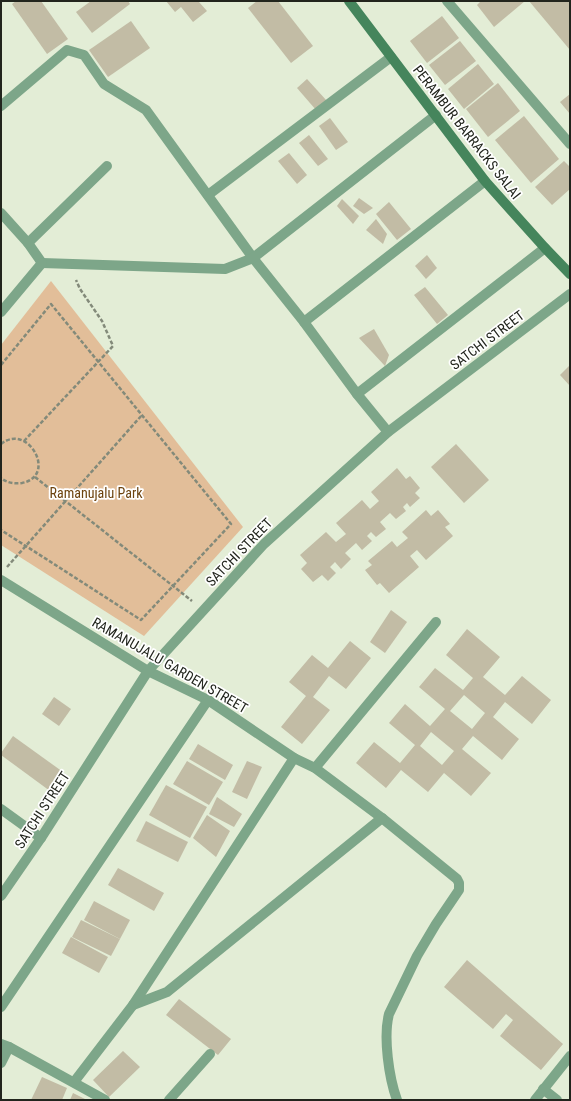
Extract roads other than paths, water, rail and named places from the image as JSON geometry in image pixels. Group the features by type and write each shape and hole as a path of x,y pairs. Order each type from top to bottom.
{"main road":[{"name":"PERAMBUR BARRACKS SALAI","path":"349,1 486,181 570,274"}],"street":[{"path":"447,1 570,144"},
{"path":"1,106 58,56 67,50 84,55 104,84 146,110 253,258 388,432"},
{"path":"208,195 391,57"},
{"path":"42,263 225,269 253,258 436,115"},
{"path":"28,244 107,166"},
{"path":"304,322 486,181"},
{"path":"1,213 28,244 42,263"},
{"path":"357,394 545,248"},
{"path":"1,312 42,263"},
{"name":"SATCHI STREET","path":"1,896 41,838 148,671 264,544 388,432 570,294"},
{"name":"RAMANUJALU GARDEN STREET","path":"1,580 148,671 208,700 294,758 315,768 382,818 453,875 459,883 458,890 417,956 389,1014 387,1024 388,1052 397,1100"},
{"path":"315,768 436,622"},
{"path":"1,1008 208,700"},
{"path":"74,1082 133,1004 294,758"},
{"path":"1,809 41,838"},
{"path":"133,1004 166,992 382,818"},
{"path":"1,1063 5,1046 105,1100"},
{"path":"168,1100 210,1054"},
{"path":"535,1100 570,1056"},
{"path":"544,1089 557,1100"}],"park label":[{"name":"Ramanujalu Park","path":"96,493"}]}
